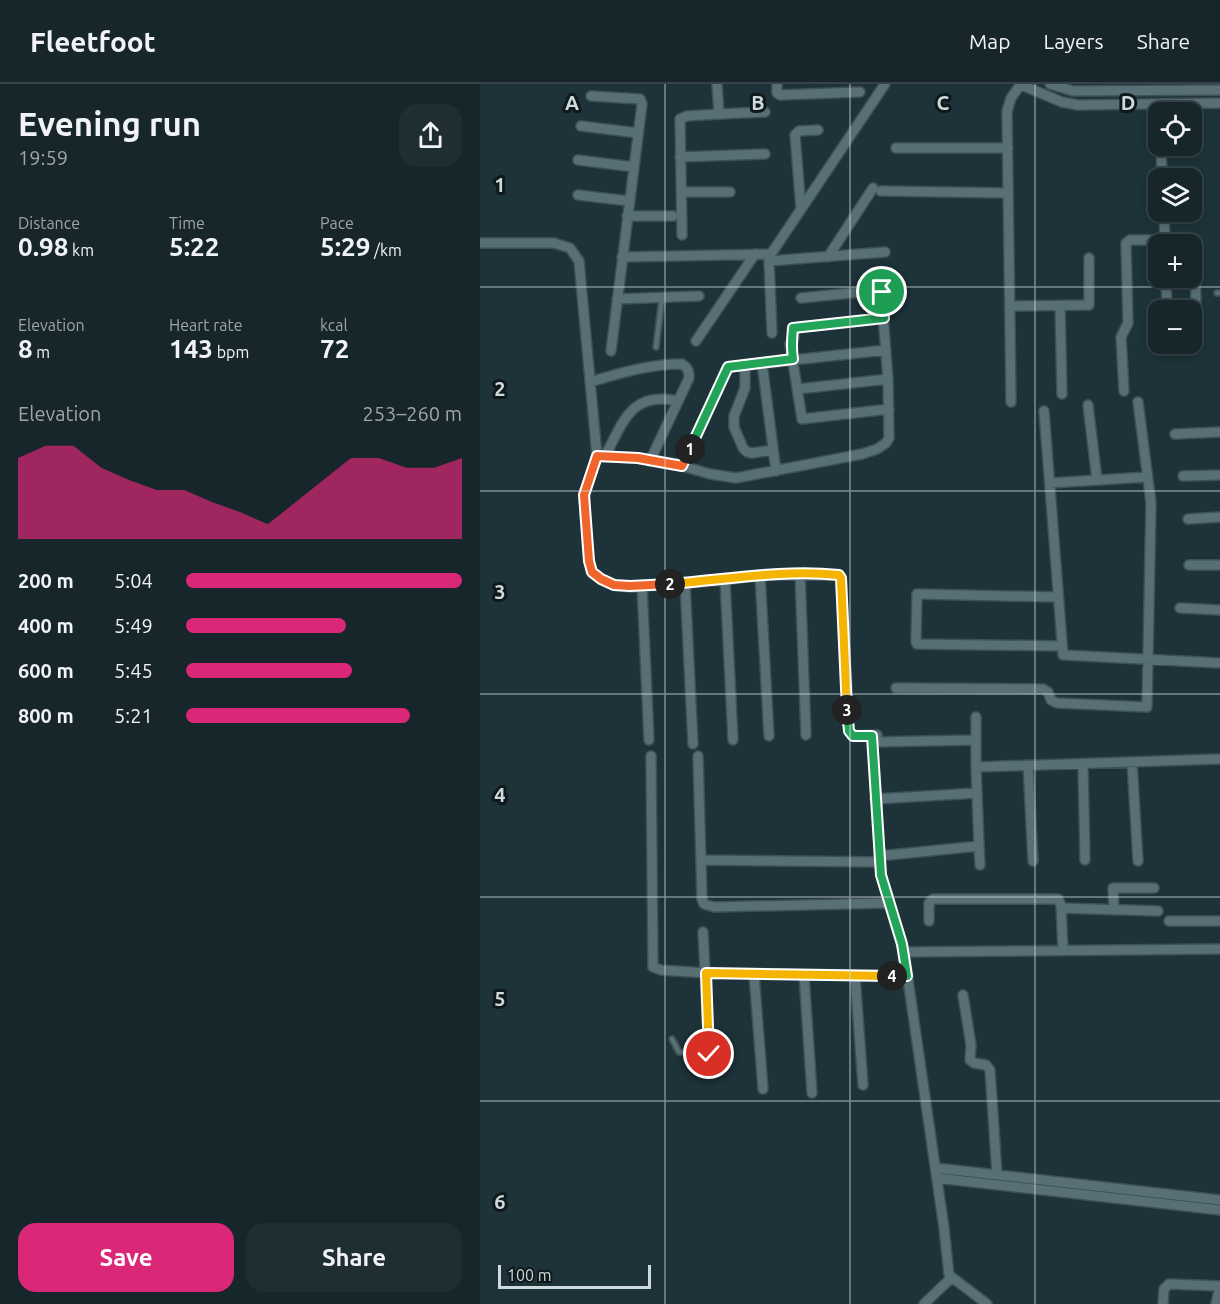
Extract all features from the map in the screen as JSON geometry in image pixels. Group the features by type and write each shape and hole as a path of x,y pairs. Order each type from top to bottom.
{"street":[{"path":"717,84 719,114"},
{"path":"777,84 777,93 780,94 860,92"},
{"path":"772,333 770,257 885,84"},
{"path":"1011,402 1007,111 1011,98 1020,84 1062,102 1078,105 1108,104 1148,107"},
{"path":"1050,84 1073,91 1220,90"},
{"path":"1159,90 1160,102"},
{"path":"1108,104 1109,91"},
{"path":"591,96 640,99 642,104 611,351"},
{"path":"1202,104 1220,103"},
{"path":"682,235 680,119 682,117 765,112"},
{"path":"580,126 638,133"},
{"path":"801,209 795,135 799,131 818,129"},
{"path":"896,148 1008,148"},
{"path":"680,157 765,154"},
{"path":"578,160 634,167"},
{"path":"828,257 877,190 1008,193"},
{"path":"681,192 730,192"},
{"path":"578,195 629,201"},
{"path":"627,216 673,216"},
{"path":"1124,391 1122,337 1128,323 1126,243 1130,240 1148,241"},
{"path":"480,243 554,243 570,248 579,261 590,382 601,456"},
{"path":"622,257 755,254 770,257 828,257 885,252"},
{"path":"696,341 755,254"},
{"path":"1010,306 1089,305 1089,258"},
{"path":"601,456 638,458 682,466 717,476 736,478 862,454 886,443 890,438 882,292 878,288 801,298"},
{"path":"617,299 699,296"},
{"path":"1060,306 1062,394"},
{"path":"884,318 793,328 794,338 790,344 802,419 889,409"},
{"path":"682,466 726,369 731,366 886,350"},
{"path":"762,363 776,471"},
{"path":"590,382 627,371 682,364 689,371 689,378 650,461"},
{"path":"745,364 745,387 734,416 734,427 747,452 773,450"},
{"path":"798,389 888,379"},
{"path":"678,401 660,399 642,402 635,406 601,456 584,495 589,561 592,572 614,585 642,586 760,575 836,575 841,578 849,731 853,736 976,740"},
{"path":"896,688 1043,689 1048,692 1051,700 1057,703 1144,708 1148,705 1151,503 1138,402"},
{"path":"1088,405 1097,480"},
{"path":"1044,411 1064,656 1220,663"},
{"path":"1175,434 1220,432"},
{"path":"1183,476 1220,475"},
{"path":"1050,483 1147,477"},
{"path":"1188,519 1220,517"},
{"path":"1189,565 1220,565"},
{"path":"800,574 806,735"},
{"path":"760,575 770,736"},
{"path":"725,580 733,740"},
{"path":"684,583 693,744"},
{"path":"642,586 649,740"},
{"path":"1058,597 916,594 916,642 917,644 1062,646"},
{"path":"1180,608 1220,610"},
{"path":"976,717 980,866"},
{"path":"874,738 879,859 888,903 904,952 948,1270 951,1278 987,1304"},
{"path":"651,756 653,967 661,970 706,973 907,976"},
{"path":"698,756 702,899 708,906 888,903"},
{"path":"976,767 1220,759"},
{"path":"1132,762 1138,861"},
{"path":"1083,764 1085,860"},
{"path":"1028,765 1033,861"},
{"path":"875,799 977,793"},
{"path":"701,860 879,859 979,846"},
{"path":"1114,910 1113,888 1154,888"},
{"path":"929,921 929,903 933,899 1054,898 1061,902 1063,950"},
{"path":"1061,908 1158,911"},
{"path":"1169,921 1220,921"},
{"path":"703,932 710,1066"},
{"path":"904,952 1220,949"},
{"path":"754,974 763,1089"},
{"path":"804,975 812,1093"},
{"path":"855,976 863,1085"},
{"path":"963,995 971,1045 970,1060 986,1065 990,1070 997,1174"},
{"path":"936,1173 997,1174 1220,1200"},
{"path":"936,1173 1220,1210"},
{"path":"924,1304 951,1278"},
{"path":"1164,1304 1164,1289 1169,1284 1220,1286 1216,1304"}],"lane":[{"path":"656,347 662,298"},
{"path":"672,1039 679,1052 709,1054"}],"route":[{"path":"709,1054 706,973 907,976 902,944 881,875 872,736 853,736 849,731 841,578 839,575 760,575 684,583 614,585 592,572 584,510 586,486 597,456 638,458 682,466 728,367 793,359 790,342 794,338 793,328 884,318 882,292"}]}
